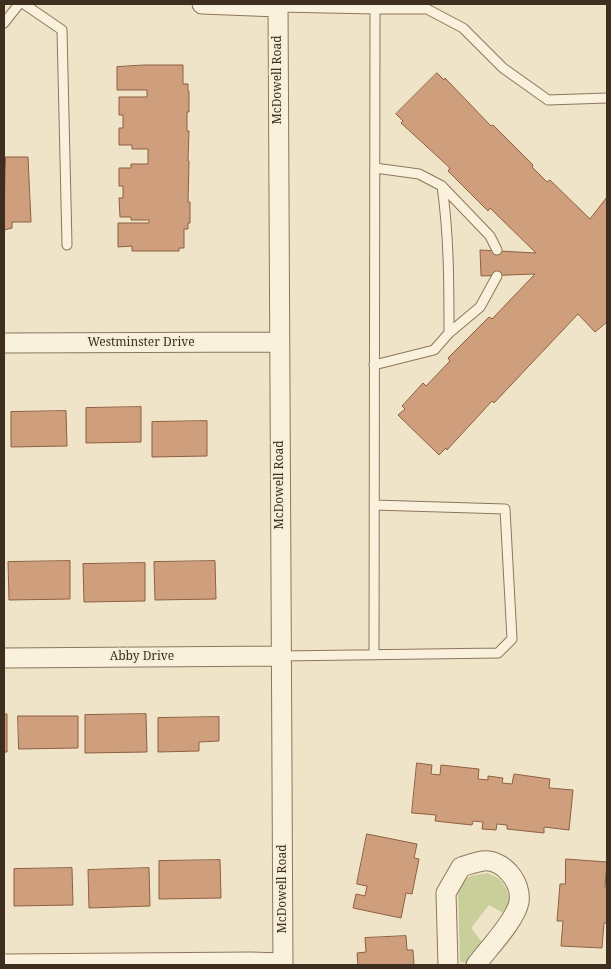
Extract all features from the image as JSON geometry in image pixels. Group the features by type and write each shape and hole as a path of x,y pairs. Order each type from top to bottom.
{"street":[{"path":"202,4 278,5"},
{"name":"McDowell Road","path":"278,5 283,964"},
{"name":"Westminster Drive","path":"4,343 279,342"},
{"name":"Abby Drive","path":"4,658 281,656"},
{"path":"448,965 446,892 461,867 485,860 507,869 516,883 519,902 513,916 476,965"},
{"path":"4,964 283,964"}],"lane":[{"path":"4,23 19,4"},
{"path":"24,4 62,30 67,245"},
{"path":"278,5 427,9 463,28 503,68 548,100 607,98"},
{"path":"374,655 376,9"},
{"path":"375,168 419,174 442,186 490,236 497,250"},
{"path":"442,186 447,223 448,333"},
{"path":"374,364 434,350 448,333 480,307 497,276"},
{"path":"281,656 498,653 512,639 505,510 374,505"}],"green space":[{"path":"487,873 498,878 504,885 507,890 509,905 503,913 489,905 471,928 482,942 468,963 460,962 458,891 462,881 471,876"}],"building":[{"path":"183,65 183,84 188,84 188,202 190,202 190,223 188,223 188,229 184,229 184,248 179,248 179,251 132,251 132,246 118,247 118,223 149,223 149,220 131,220 131,217 120,217 119,198 123,198 123,186 119,186 119,168 131,168 131,164 148,164 148,149 132,149 132,145 119,145 119,128 123,128 123,115 119,115 119,97 147,97 147,90 117,90 117,67"},
{"path":"437,73 444,80 445,78 491,126 493,125 533,165 532,167 547,182 550,180 590,219 607,197 607,322 595,332 578,314 494,403 492,401 447,450 446,448 439,455 398,415 405,409 402,406 423,383 426,386 450,361 448,358 489,317 492,319 535,274 481,276 480,250 536,253 490,208 488,211 448,171 450,168 401,123 403,121 396,114"},
{"path":"6,157 28,157 31,222 12,222 12,228 4,230"},
{"path":"141,407 141,442 86,443 86,408"},
{"path":"66,411 67,446 11,447 11,412"},
{"path":"207,421 207,456 152,457 152,422"},
{"path":"70,561 70,599 9,600 8,562"},
{"path":"215,561 216,599 155,600 154,562"},
{"path":"145,563 145,601 84,602 83,564"},
{"path":"4,714 7,714 7,752 4,752"},
{"path":"146,714 147,752 85,753 85,715"},
{"path":"18,716 78,716 78,748 19,749"},
{"path":"219,717 219,741 199,742 199,751 158,752 158,718"},
{"path":"417,763 432,765 431,774 440,775 441,765 479,769 478,779 488,780 488,776 503,778 502,783 512,784 514,774 550,779 549,788 573,790 569,830 544,827 544,833 507,829 507,825 497,824 496,830 482,829 483,822 473,821 472,825 435,821 436,815 412,813"},
{"path":"367,834 417,844 414,858 419,859 412,894 406,893 401,918 353,908 356,894 365,896 367,886 357,884"},
{"path":"566,859 607,862 605,887 607,887 607,923 604,923 602,948 561,946 563,921 557,921 560,884 565,884"},
{"path":"220,860 221,898 159,899 159,861"},
{"path":"72,868 73,905 14,906 14,869"},
{"path":"149,868 150,906 89,908 88,870"},
{"path":"406,936 407,950 413,950 414,965 358,965 357,953 366,952 365,938"}]}
